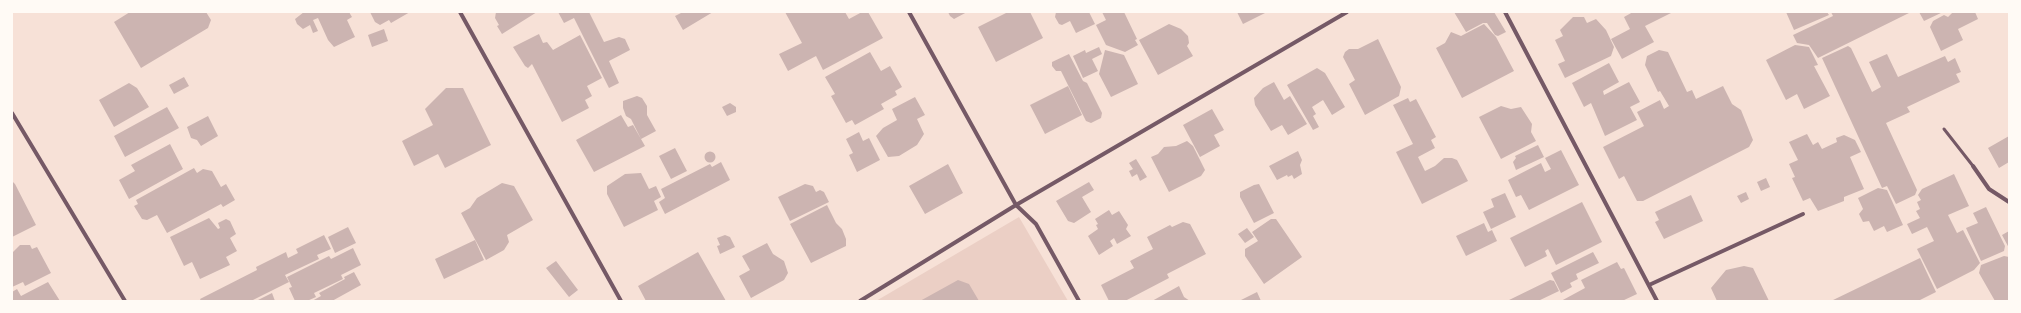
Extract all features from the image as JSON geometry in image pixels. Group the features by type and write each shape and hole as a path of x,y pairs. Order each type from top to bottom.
{"street":[{"path":"460,12 621,301"},
{"path":"909,12 1016,205 1036,224 1079,301"},
{"path":"860,301 1016,205 1347,12"},
{"path":"1505,12 1657,301"},
{"path":"12,113 125,301"},
{"path":"1974,166 1989,189 2009,202"},
{"path":"1649,285 1803,214"}],"lane":[{"path":"1944,129 1974,166"}],"shaded area":[{"path":"1019,217 1068,301 876,301"}],"building":[{"path":"130,12 206,12 211,20 208,28 141,68 114,22"},
{"path":"304,12 349,12 352,17 347,20 355,37 334,47 328,40 318,18 313,20 318,31 313,33 310,25 303,29 297,24 295,19"},
{"path":"370,12 410,12 391,23 389,20 380,25 375,22"},
{"path":"496,12 537,12 502,34 497,26 499,25 495,18"},
{"path":"558,12 589,12 604,42 619,37 625,39 630,50 609,61 619,83 609,88 574,18 564,23"},
{"path":"683,12 713,12 683,30 675,16"},
{"path":"785,12 845,12 849,19 862,12 868,12 883,38 823,70 816,56 788,71 779,54 802,43"},
{"path":"948,12 967,12 954,19"},
{"path":"1008,12 1030,12 1043,38 996,62 978,27"},
{"path":"1056,12 1089,12 1095,24 1076,33 1070,21 1062,25 1059,24 1055,17"},
{"path":"1102,12 1124,12 1137,39 1135,40 1138,45 1125,52 1106,45 1096,25 1106,20"},
{"path":"1237,12 1267,12 1243,24"},
{"path":"1454,12 1494,12 1506,32 1498,36 1495,35 1487,23 1483,23 1466,32"},
{"path":"1633,12 1673,12 1645,26 1654,42 1622,59 1611,39 1630,29 1624,17"},
{"path":"1786,12 1827,12 1829,15 1794,30"},
{"path":"1831,12 1911,12 1818,58 1809,45 1797,43 1793,35 1833,16"},
{"path":"1919,12 1943,12 1924,21"},
{"path":"1953,12 1975,12 1978,19 1958,29 1963,40 1941,51 1930,27 1933,21 1944,15 1948,17"},
{"path":"1573,17 1584,17 1587,23 1596,19 1606,30 1614,47 1611,56 1565,78 1558,64 1565,61 1555,40 1563,36 1560,30"},
{"path":"1169,24 1181,29 1188,36 1189,43 1187,46 1193,56 1158,75 1139,40"},
{"path":"1484,24 1496,37 1514,71 1462,98 1436,48 1445,43 1451,32 1461,36"},
{"path":"384,29 388,41 372,47 368,35"},
{"path":"539,34 543,43 547,42 553,50 580,35 602,78 587,86 592,96 585,100 589,108 562,122 532,64 528,68 525,66 513,47"},
{"path":"1378,39 1401,87 1399,96 1365,115 1349,84 1355,80 1343,57 1345,52 1349,49 1358,49"},
{"path":"1795,45 1809,47 1818,65 1814,66 1830,96 1804,109 1797,94 1786,100 1766,60"},
{"path":"1848,46 1851,48 1872,92 1881,87 1869,62 1887,54 1898,77 1945,56 1948,62 1955,58 1961,72 1956,74 1960,82 1907,107 1910,112 1886,123 1917,190 1915,195 1896,204 1887,186 1882,188 1822,58"},
{"path":"1099,47 1102,54 1092,59 1098,71 1083,78 1073,56 1085,50 1086,53"},
{"path":"1105,50 1124,55 1138,84 1111,97 1099,74"},
{"path":"1659,50 1668,52 1687,92 1692,90 1696,99 1723,86 1732,104 1741,110 1753,140 1749,147 1643,201 1637,201 1624,176 1619,179 1603,147 1644,126 1637,112 1660,100 1664,109 1669,106 1660,91 1658,92 1645,65 1647,56"},
{"path":"870,52 881,71 890,66 902,87 895,91 897,95 881,104 884,109 855,125 852,120 846,123 831,96 835,94 825,77"},
{"path":"1069,54 1083,81 1087,83 1102,113 1101,118 1091,123 1086,121 1061,71 1056,71 1052,66 1052,62"},
{"path":"1609,63 1619,82 1603,91 1604,95 1629,82 1640,102 1630,107 1637,120 1605,136 1591,103 1584,107 1572,83"},
{"path":"1317,68 1325,73 1345,107 1332,115 1323,100 1312,107 1316,114 1313,116 1319,127 1313,130 1287,85"},
{"path":"184,77 189,86 174,94 169,85"},
{"path":"1274,82 1284,100 1290,96 1307,124 1288,135 1282,125 1271,131 1255,105 1254,98 1263,88"},
{"path":"129,83 137,88 149,107 114,127 99,100"},
{"path":"1068,86 1082,115 1045,134 1030,105"},
{"path":"446,88 463,88 491,145 445,168 438,154 414,166 402,141 433,125 425,109"},
{"path":"637,96 642,98 647,106 647,115 656,131 641,139 631,119 626,116 623,108 623,101"},
{"path":"915,97 925,115 917,119 924,134 917,145 899,156 888,157 876,136 883,128 897,120 892,109"},
{"path":"1408,98 1410,102 1416,99 1436,137 1431,140 1435,148 1418,157 1425,171 1435,166 1444,158 1452,158 1457,160 1468,181 1422,204 1396,152 1413,144 1393,105"},
{"path":"730,103 736,107 736,112 727,116 722,107"},
{"path":"1501,106 1511,109 1521,107 1532,124 1531,132 1536,141 1501,159 1479,117"},
{"path":"167,107 179,128 125,157 114,136"},
{"path":"1212,109 1224,130 1214,135 1220,146 1200,157 1183,125"},
{"path":"621,115 628,127 633,125 645,146 594,172 576,140"},
{"path":"208,116 218,136 201,146 197,140 191,138 187,127"},
{"path":"859,132 863,141 869,138 880,160 857,172 849,155 853,153 846,139"},
{"path":"1807,134 1813,145 1818,142 1822,149 1837,142 1836,138 1844,135 1855,140 1861,152 1850,157 1864,189 1844,197 1844,201 1818,211 1810,198 1803,201 1792,178 1795,177 1789,164 1798,160 1789,142"},
{"path":"2009,136 2009,162 1999,168 1988,148"},
{"path":"1187,141 1193,146 1205,170 1201,176 1169,192 1151,157 1158,154 1164,147 1176,146"},
{"path":"170,144 183,169 129,199 119,180 135,171 131,165"},
{"path":"1538,145 1544,157 1516,170 1513,162 1516,158 1515,156"},
{"path":"675,148 687,171 671,179 659,156"},
{"path":"1561,150 1579,185 1529,210 1521,195 1516,197 1508,180 1541,163 1545,172 1551,169 1545,158"},
{"path":"1298,151 1302,160 1300,165 1302,174 1294,179 1292,175 1288,177 1287,175 1277,180 1269,166"},
{"path":"708,152 712,152 714,153 714,161 708,162 705,159 705,155"},
{"path":"1136,159 1147,177 1140,181 1137,174 1132,177 1129,171 1133,169 1129,163"},
{"path":"721,162 730,180 665,214 659,202 665,198 661,189 710,164 712,167"},
{"path":"948,164 963,193 925,214 909,186"},
{"path":"194,168 197,173 203,169 212,171 221,187 226,184 235,200 223,207 221,204 167,233 157,215 147,220 142,219 134,206 138,204 136,200"},
{"path":"641,173 649,189 656,186 661,197 654,201 658,210 624,227 607,194 607,186 625,174"},
{"path":"1954,174 1969,206 1948,215 1957,233 1963,230 1980,263 1974,270 1937,289 1917,249 1934,241 1927,227 1912,234 1907,224 1920,218 1916,211 1920,209 1917,202 1921,200 1918,195 1922,189"},
{"path":"1766,178 1770,187 1761,191 1757,182"},
{"path":"12,181 36,225 12,237"},
{"path":"1089,182 1094,190 1082,197 1091,212 1074,223 1068,221 1056,201"},
{"path":"502,183 514,186 533,220 507,235 509,242 504,250 486,260 461,213 470,208 477,198"},
{"path":"805,184 813,186 816,192 820,190 824,192 829,202 790,221 778,197"},
{"path":"1259,184 1274,213 1254,223 1240,197 1240,192"},
{"path":"1878,188 1887,190 1903,225 1887,232 1884,226 1874,231 1869,221 1863,222 1859,214 1863,209 1858,198"},
{"path":"1746,192 1749,199 1741,203 1737,196"},
{"path":"1505,193 1516,217 1491,229 1483,212 1494,207 1491,199"},
{"path":"1691,195 1703,221 1664,239 1655,222 1659,220 1655,212"},
{"path":"1582,202 1602,242 1556,265 1548,249 1545,251 1547,256 1525,267 1510,238"},
{"path":"827,205 836,223 842,229 846,239 846,246 811,263 790,224"},
{"path":"1986,207 2005,246 2004,251 1981,261 1966,228 1978,223 1973,213"},
{"path":"1109,210 1112,215 1119,211 1128,225 1126,229 1131,236 1117,244 1114,238 1110,241 1113,246 1099,255 1088,236 1098,229 1096,225 1098,224 1095,219"},
{"path":"209,218 218,229 220,228 218,223 226,219 230,221 236,234 230,238 237,251 226,257 230,265 200,279 192,262 184,266 170,237"},
{"path":"1271,219 1276,219 1302,257 1264,284 1245,256 1245,249 1258,241 1252,232"},
{"path":"1183,222 1190,224 1206,254 1167,274 1169,278 1125,301 1109,301 1101,285 1134,268 1130,261 1153,249 1147,237 1170,225 1172,227"},
{"path":"1484,223 1488,232 1492,230 1497,241 1466,256 1456,236"},
{"path":"348,227 356,243 335,253 328,237"},
{"path":"1247,228 1254,237 1245,243 1238,234"},
{"path":"2009,231 2009,248 2002,235"},
{"path":"324,235 331,249 317,255 319,259 285,275 289,282 251,301 201,301 200,299 257,270 256,267 286,252 288,258 298,253 296,249"},
{"path":"725,235 730,237 735,247 720,254 717,246 720,245 717,238"},
{"path":"475,240 484,260 444,279 435,259"},
{"path":"767,243 773,254 784,261 788,273 784,280 751,298 739,276 750,270 742,256"},
{"path":"20,245 30,245 32,249 37,247 51,273 25,286 23,282 12,287 12,253"},
{"path":"353,248 361,265 341,275 343,279 314,293 316,297 307,301 295,301 289,288 292,287 287,277 329,256 331,259"},
{"path":"698,252 726,301 646,301 638,286"},
{"path":"1593,252 1599,263 1576,274 1578,279 1570,283 1572,287 1561,293 1551,273"},
{"path":"2004,256 2009,257 2009,301 1995,301 1979,273 1981,265"},
{"path":"1920,258 1936,292 1918,301 1831,301"},
{"path":"556,261 578,290 569,297 546,268"},
{"path":"1617,262 1621,269 1624,268 1637,294 1622,301 1561,301 1585,288 1581,280"},
{"path":"1744,266 1753,268 1769,301 1717,301 1711,288 1726,270"},
{"path":"354,272 361,285 332,301 312,301 321,296 319,293 345,279 344,277"},
{"path":"958,280 969,284 979,301 920,301"},
{"path":"1550,280 1554,281 1559,291 1538,301 1507,301"},
{"path":"48,282 60,301 12,301 12,292 17,289 21,296"},
{"path":"1179,286 1184,297 1190,301 1152,301"},
{"path":"1257,292 1261,301 1239,301"},
{"path":"272,293 275,301 256,301"}]}
